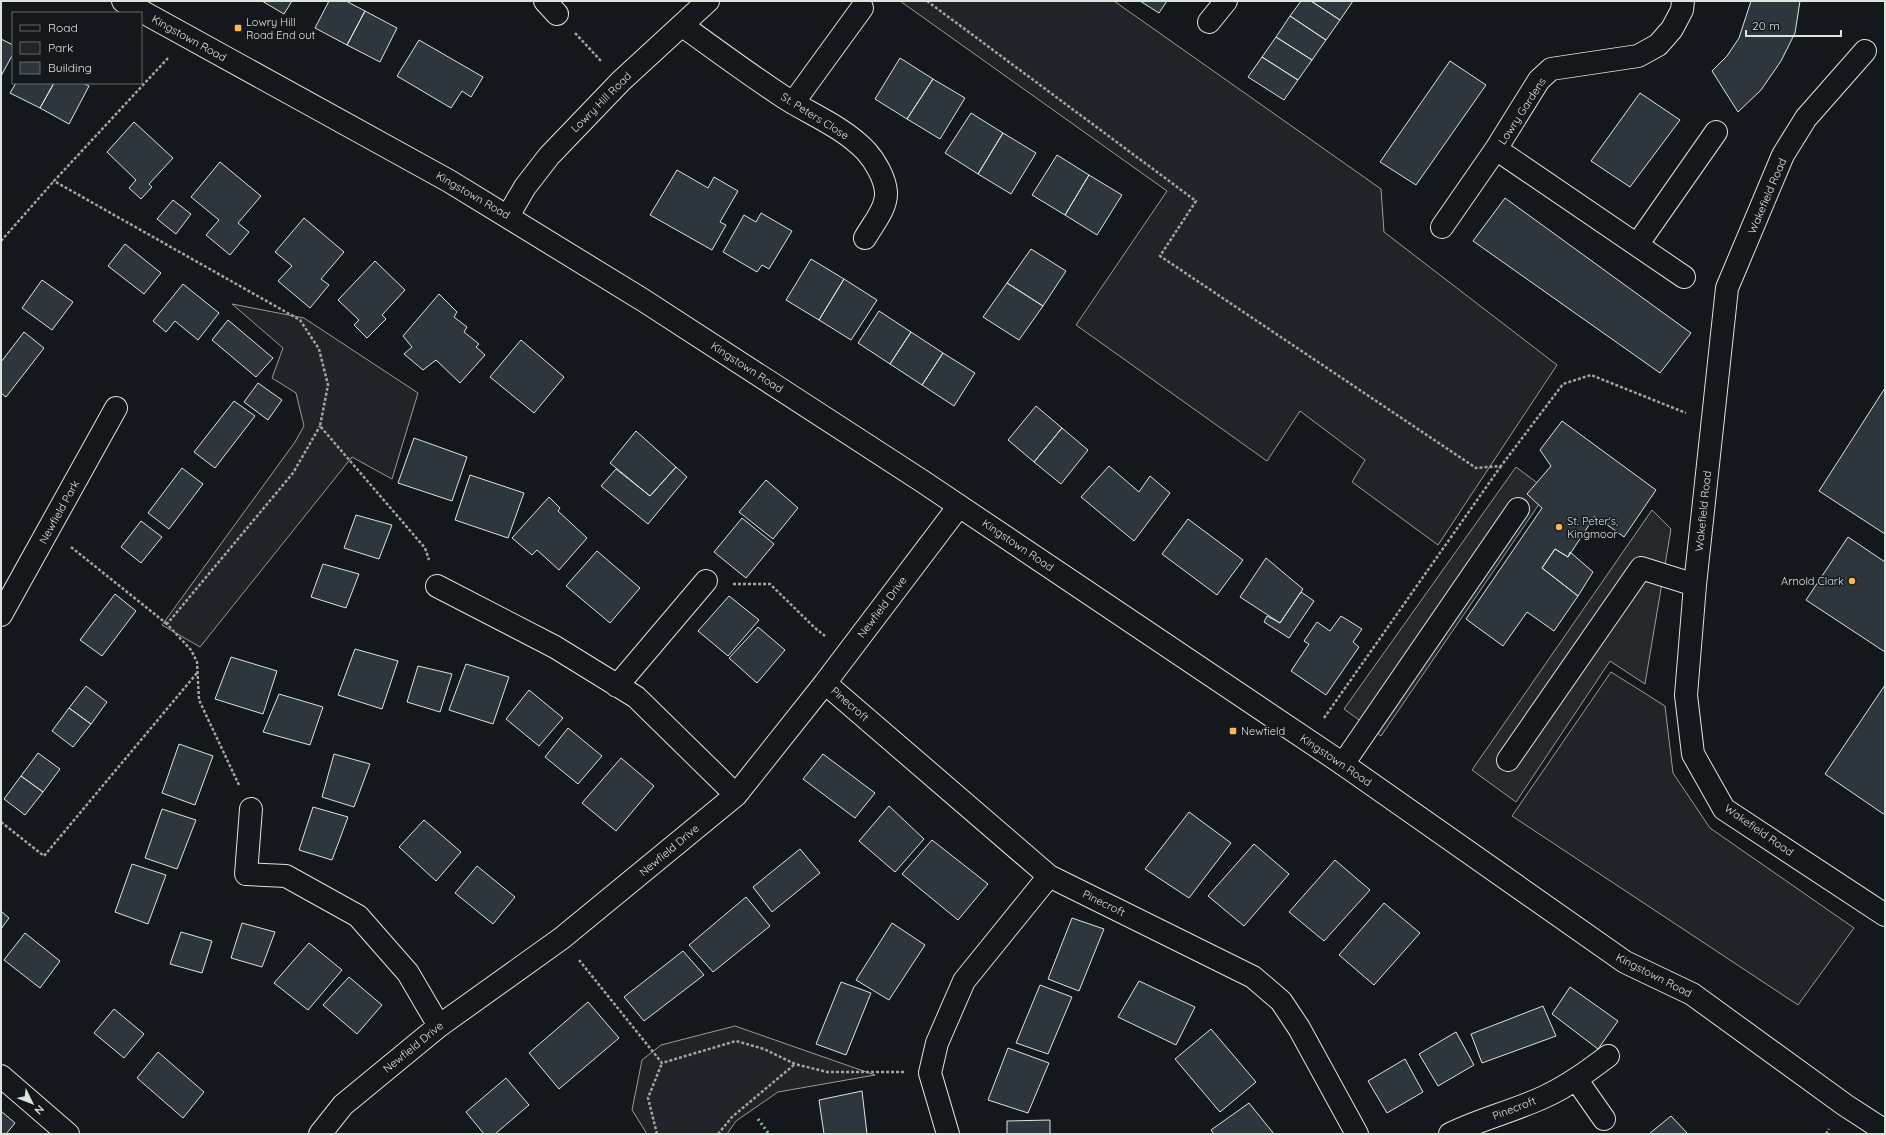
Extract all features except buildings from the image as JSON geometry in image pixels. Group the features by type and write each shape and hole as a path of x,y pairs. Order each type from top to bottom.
{"street":[{"name":"Kingstown Road","path":"123,1 442,177 508,216 810,408 959,506 1343,764 1625,962 1692,994 1845,1105 1885,1131"},
{"name":"Lowry Hill Road","path":"508,216 525,187 545,160 621,81 683,26 708,1"},
{"path":"1209,22 1226,1"},
{"name":"Lowry Gardens","path":"1442,228 1496,149 1539,80 1551,69 1638,56 1658,45 1672,29 1682,10 1683,1"},
{"path":"794,103 862,8"},
{"name":"St. Peters Close","path":"683,26 734,64 794,103 842,131 866,151 877,166 886,191 885,204 865,238"},
{"name":"Wakefield Road","path":"1864,50 1806,118 1784,155 1728,288 1695,585 1686,695 1693,754 1724,808 1885,916"},
{"path":"1637,245 1716,132"},
{"path":"1496,149 1684,277"},
{"name":"Newfield Park","path":"1,615 116,408"},
{"name":"Newfield Drive","path":"320,1134 343,1105 439,1026 562,938 736,795 826,683 959,506"},
{"path":"1343,764 1518,509"},
{"path":"1508,760 1641,568 1695,585"},
{"path":"617,686 706,581"},
{"path":"437,586 467,603 555,647 636,697 736,795"},
{"name":"Pinecroft","path":"826,683 1049,876 1253,977 1281,1002 1299,1028 1357,1134"},
{"path":"251,809 246,874 286,876 358,916 408,973 439,1026"},
{"path":"948,1134 930,1073 937,1043 964,981 1049,876"},
{"name":"Pinecroft","path":"1450,1134 1463,1127 1544,1097 1576,1080 1608,1056"},
{"path":"1,1076 68,1134"},
{"path":"1576,1080 1604,1118"}],"path":[{"path":"927,1 1196,201 1160,256 1476,468 1501,466"},
{"path":"551,8 621,81"},
{"path":"1,241 54,180 187,37"},
{"path":"54,180 300,320 319,349 328,385 320,426 293,473 167,624"},
{"path":"1308,741 1501,466 1563,384 1591,375 1713,423"},
{"path":"320,426 425,548 437,586"},
{"path":"49,529 167,624 191,650 197,662 199,700 251,809"},
{"path":"706,581 724,584 770,584 815,628 848,653"},
{"path":"1,822 44,856 198,672"},
{"path":"562,938 662,1064"},
{"path":"662,1064 736,1041 764,1049 794,1064 827,1072 930,1073"},
{"path":"657,1134 648,1098 662,1064"},
{"path":"718,1134 732,1117 794,1064"}],"green space":[{"path":"900,1 1114,1 1381,189 1384,232 1557,365 1438,545 1352,482 1365,460 1300,411 1267,461 1076,325 1167,191"},
{"path":"232,304 304,318 418,393 392,479 352,457 200,647 162,625 295,442 304,426 296,393 272,378 283,348"},
{"path":"1611,672 1665,706 1673,773 1710,828 1854,928 1798,1005 1512,816"},
{"path":"735,1026 875,1075 778,1092 736,1121 727,1134 647,1134 632,1110 642,1060 661,1045"}],"shaded area":[{"path":"1516,467 1548,491 1381,736 1344,709"},
{"path":"1652,510 1671,529 1645,684 1610,661 1516,802 1472,770"}],"hedge":[{"path":"758,1119 769,1134"}],"place":[{"name":"Lowry Hill Road End out","path":"238,28"},
{"name":"St. Peter's, Kingmoor","path":"1559,527"},
{"name":"Arnold Clark","path":"1852,581"},
{"name":"Newfield","path":"1233,731"}]}
